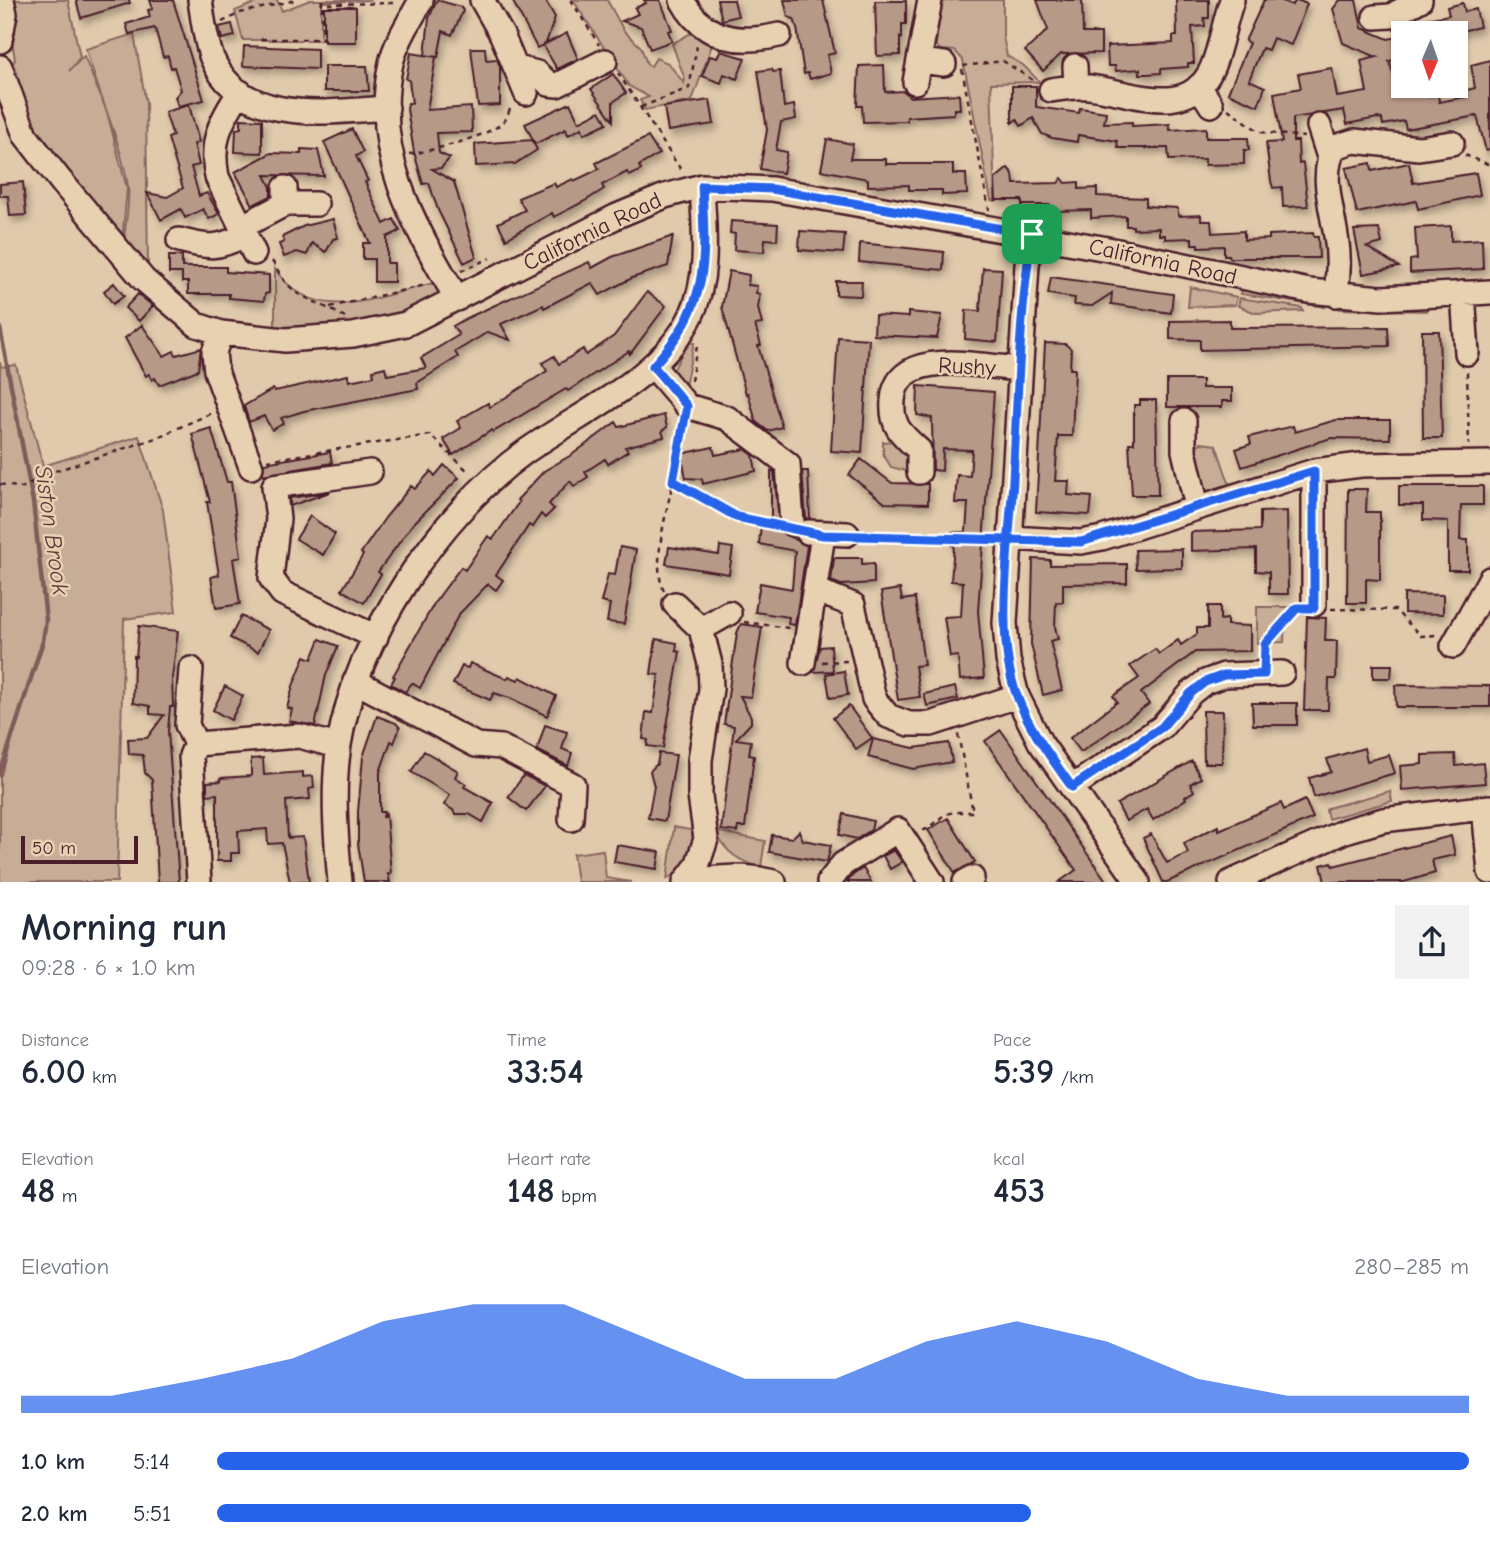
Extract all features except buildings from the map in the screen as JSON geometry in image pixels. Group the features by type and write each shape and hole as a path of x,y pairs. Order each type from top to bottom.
{"street":[{"path":"0,41 5,14 2,0"},
{"path":"200,0 212,58 224,79 240,92 268,106 297,111 387,108"},
{"path":"482,0 526,77 537,73 549,84 557,85 608,60"},
{"path":"682,0 700,25 712,34 767,45"},
{"path":"930,0 918,72 955,63"},
{"path":"1067,83 1159,100 1206,97 1232,0"},
{"path":"1375,17 1391,16 1409,3"},
{"path":"418,7 392,61 387,108 391,157 397,185 457,299"},
{"name":"California Road","path":"0,67 25,135 77,201 144,280 197,325 221,333 285,340 353,335 406,324 617,216 697,186 772,189 1032,234 1336,295 1381,298 1490,292"},
{"path":"240,92 220,121 213,149 217,177 247,238"},
{"path":"1323,140 1335,147 1354,141 1441,150"},
{"path":"1323,140 1339,255 1336,295"},
{"path":"340,882 335,787 338,746 355,681 376,637 408,580 445,530 486,487 523,454 653,366 672,346 691,316 703,271 697,186"},
{"path":"179,240 207,247 222,247 247,238 285,196 316,204"},
{"path":"1032,234 1020,369 1006,641 1017,696 1040,741 1138,882"},
{"path":"1463,293 1467,353"},
{"path":"221,333 214,352 216,371 251,467"},
{"name":"Rushy","path":"919,471 919,450 898,430 892,419 893,390 898,379 908,370 931,364 1020,369"},
{"path":"653,366 687,406 727,418 788,464 791,526 823,535 847,534"},
{"path":"1184,421 1184,451 1197,507"},
{"path":"1010,538 1081,542 1314,471 1361,465 1479,463"},
{"path":"1314,471 1314,606"},
{"path":"370,472 274,486 278,519 271,578 282,593 376,637"},
{"path":"803,663 823,535"},
{"path":"1457,640 1490,579"},
{"path":"815,590 853,605 868,659 874,699 888,716 909,724 931,724 1017,696"},
{"path":"675,604 715,620 710,689 700,760 700,796 706,839 697,866 685,882"},
{"path":"191,669 187,725 196,744 191,756 199,882"},
{"path":"1072,787 1162,727 1191,693 1205,682 1224,675 1273,673"},
{"path":"355,681 476,745 501,747 573,785 571,819"},
{"path":"196,744 299,736 338,746"},
{"path":"1240,880 1345,831 1382,820 1487,808 1490,872"},
{"path":"829,882 843,864 898,830 932,882"},
{"path":"706,839 725,862 748,876"},
{"path":"690,882 716,876 748,876 775,882"}],"path":[{"path":"206,35 240,13 296,0"},
{"path":"571,0 608,60 697,186"},
{"path":"261,39 323,39 322,2 387,1 418,7"},
{"path":"641,107 689,88 700,25"},
{"path":"992,227 955,63 1003,61 1034,80 1067,83"},
{"path":"391,157 451,146 496,128 505,121 526,77"},
{"path":"1206,97 1224,106 1244,124 1260,132 1323,140"},
{"path":"1441,150 1490,165"},
{"path":"247,238 267,252 285,282 297,293 340,312 349,320 353,335"},
{"path":"675,604 662,587 659,560 698,337 691,316"},
{"path":"1467,353 1479,463"},
{"path":"0,484 14,488 26,487 39,479 153,439 228,406"},
{"path":"673,481 737,517 791,526"},
{"path":"847,534 1010,538"},
{"path":"1273,673 1265,644 1297,608 1314,606 1395,610 1421,636 1457,640"},
{"path":"715,620 807,630"},
{"path":"803,663 868,659"},
{"path":"906,842 929,827 938,817 947,813 973,812 955,717"}],"shaded area":[{"path":"6,0 68,0 80,57 69,71 84,56 107,112 127,189 122,240 32,133 42,132 31,131 6,73 15,60"},
{"path":"262,0 277,0 282,11 310,0 371,0 321,2 321,40 243,40 235,11"},
{"path":"573,0 607,0 624,31 641,47 647,64 651,66 656,58 668,63 684,83 685,79 672,44 691,33 712,45 692,101 645,110 640,100 649,97 629,86"},
{"path":"1003,0 1003,37 1007,56 1023,65 1040,82 991,83 995,201 991,200 963,60 955,51 940,50 936,45 941,2"},
{"path":"134,34 146,103 148,268 124,241 128,186 120,151 86,49"},
{"path":"275,269 291,287 309,298 328,303 369,300 434,283 439,283 440,295 427,307 409,315 362,324 275,332"},
{"path":"1190,287 1237,297 1235,305 1188,307"},
{"path":"1242,288 1272,295 1272,299 1241,294"},
{"path":"1240,298 1302,308 1303,311 1256,313 1238,306"},
{"path":"1275,299 1325,303 1325,307"},
{"path":"1427,302 1427,311 1340,309 1340,305"},
{"path":"688,341 694,343 685,386 673,371"},
{"path":"0,362 1,367 16,365 43,466 139,436 163,510 176,612 124,619 117,882 0,882"},
{"path":"895,441 907,450 906,471 891,467 883,454 883,442"},
{"path":"1201,443 1216,445 1230,486 1209,493 1204,491 1193,447"},
{"path":"1257,607 1296,607 1285,618 1284,642 1257,643"},
{"path":"1390,791 1392,801 1328,819 1328,808"},
{"path":"674,827 695,831 694,839 688,860 680,871 667,879"},
{"path":"715,831 765,841 761,867 734,855 723,845"},
{"path":"603,850 606,878 631,882 577,882 573,854"}],"waterway":[{"name":"Siston Brook","path":"0,328 33,502 46,620 43,641 0,774"}],"route":[{"path":"1032,234 772,189 735,185 702,186 705,245 699,292 691,316 672,346 653,366 687,406 673,481 737,517 823,535 1010,538 1081,542 1102,538 1314,471 1314,608 1297,608 1265,644 1264,674 1224,675 1205,682 1191,693 1162,727 1072,787 1040,741 1017,696 1006,641 1005,623 1010,538 1020,369 1027,265 1032,234"}]}
